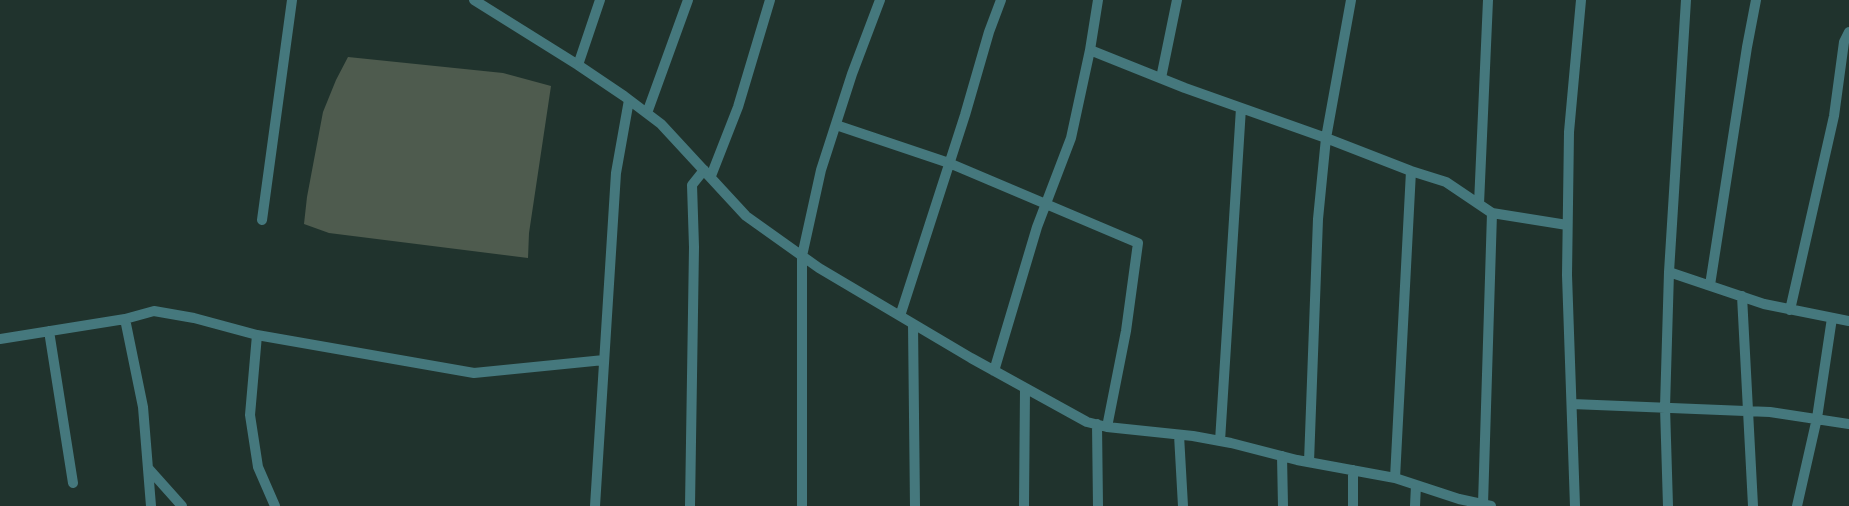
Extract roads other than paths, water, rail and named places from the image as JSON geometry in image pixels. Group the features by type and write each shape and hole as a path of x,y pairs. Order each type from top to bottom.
{"street":[{"path":"262,220 292,0"},
{"path":"474,0 578,65 647,113 661,124 746,216 802,256 994,372 1080,418 1102,426 1220,441 1309,462 1395,478 1487,505 1492,213"},
{"path":"578,65 600,0"},
{"path":"647,113 688,0"},
{"path":"690,506 694,247 692,185 708,173 738,107 770,0"},
{"path":"802,506 802,256 821,170 880,0"},
{"path":"900,316 989,32 1001,0"},
{"path":"994,372 1037,227 1071,138 1090,50 1098,0"},
{"path":"1161,78 1177,0"},
{"path":"1309,462 1318,219 1326,138 1351,0"},
{"path":"1479,204 1488,0"},
{"path":"1575,506 1567,225 1569,132 1581,0"},
{"path":"1668,506 1664,407 1669,272 1686,0"},
{"path":"1710,285 1756,0"},
{"path":"1790,310 1834,116 1844,42 1849,32"},
{"path":"1090,50 1241,108 1411,171 1446,182 1492,213 1567,225"},
{"path":"596,506 616,173 630,100"},
{"path":"1220,441 1241,108"},
{"path":"836,125 949,163 1138,243 1126,331 1102,426 1098,506"},
{"path":"1395,478 1411,171"},
{"path":"1669,272 1764,304 1849,321"},
{"path":"1742,296 1753,506"},
{"path":"0,339 126,319 154,311 194,318 257,335 474,373 604,360"},
{"path":"1797,506 1817,418 1832,318"},
{"path":"126,319 143,408 151,506"},
{"path":"913,324 915,506"},
{"path":"49,331 73,483"},
{"path":"257,335 250,415 258,467 275,506"},
{"path":"1024,506 1025,389"},
{"path":"1572,404 1770,412 1849,424"},
{"path":"1179,435 1183,506"},
{"path":"1282,456 1283,506"},
{"path":"148,468 182,506"},
{"path":"1353,470 1353,506"},
{"path":"1415,506 1416,485"}]}
